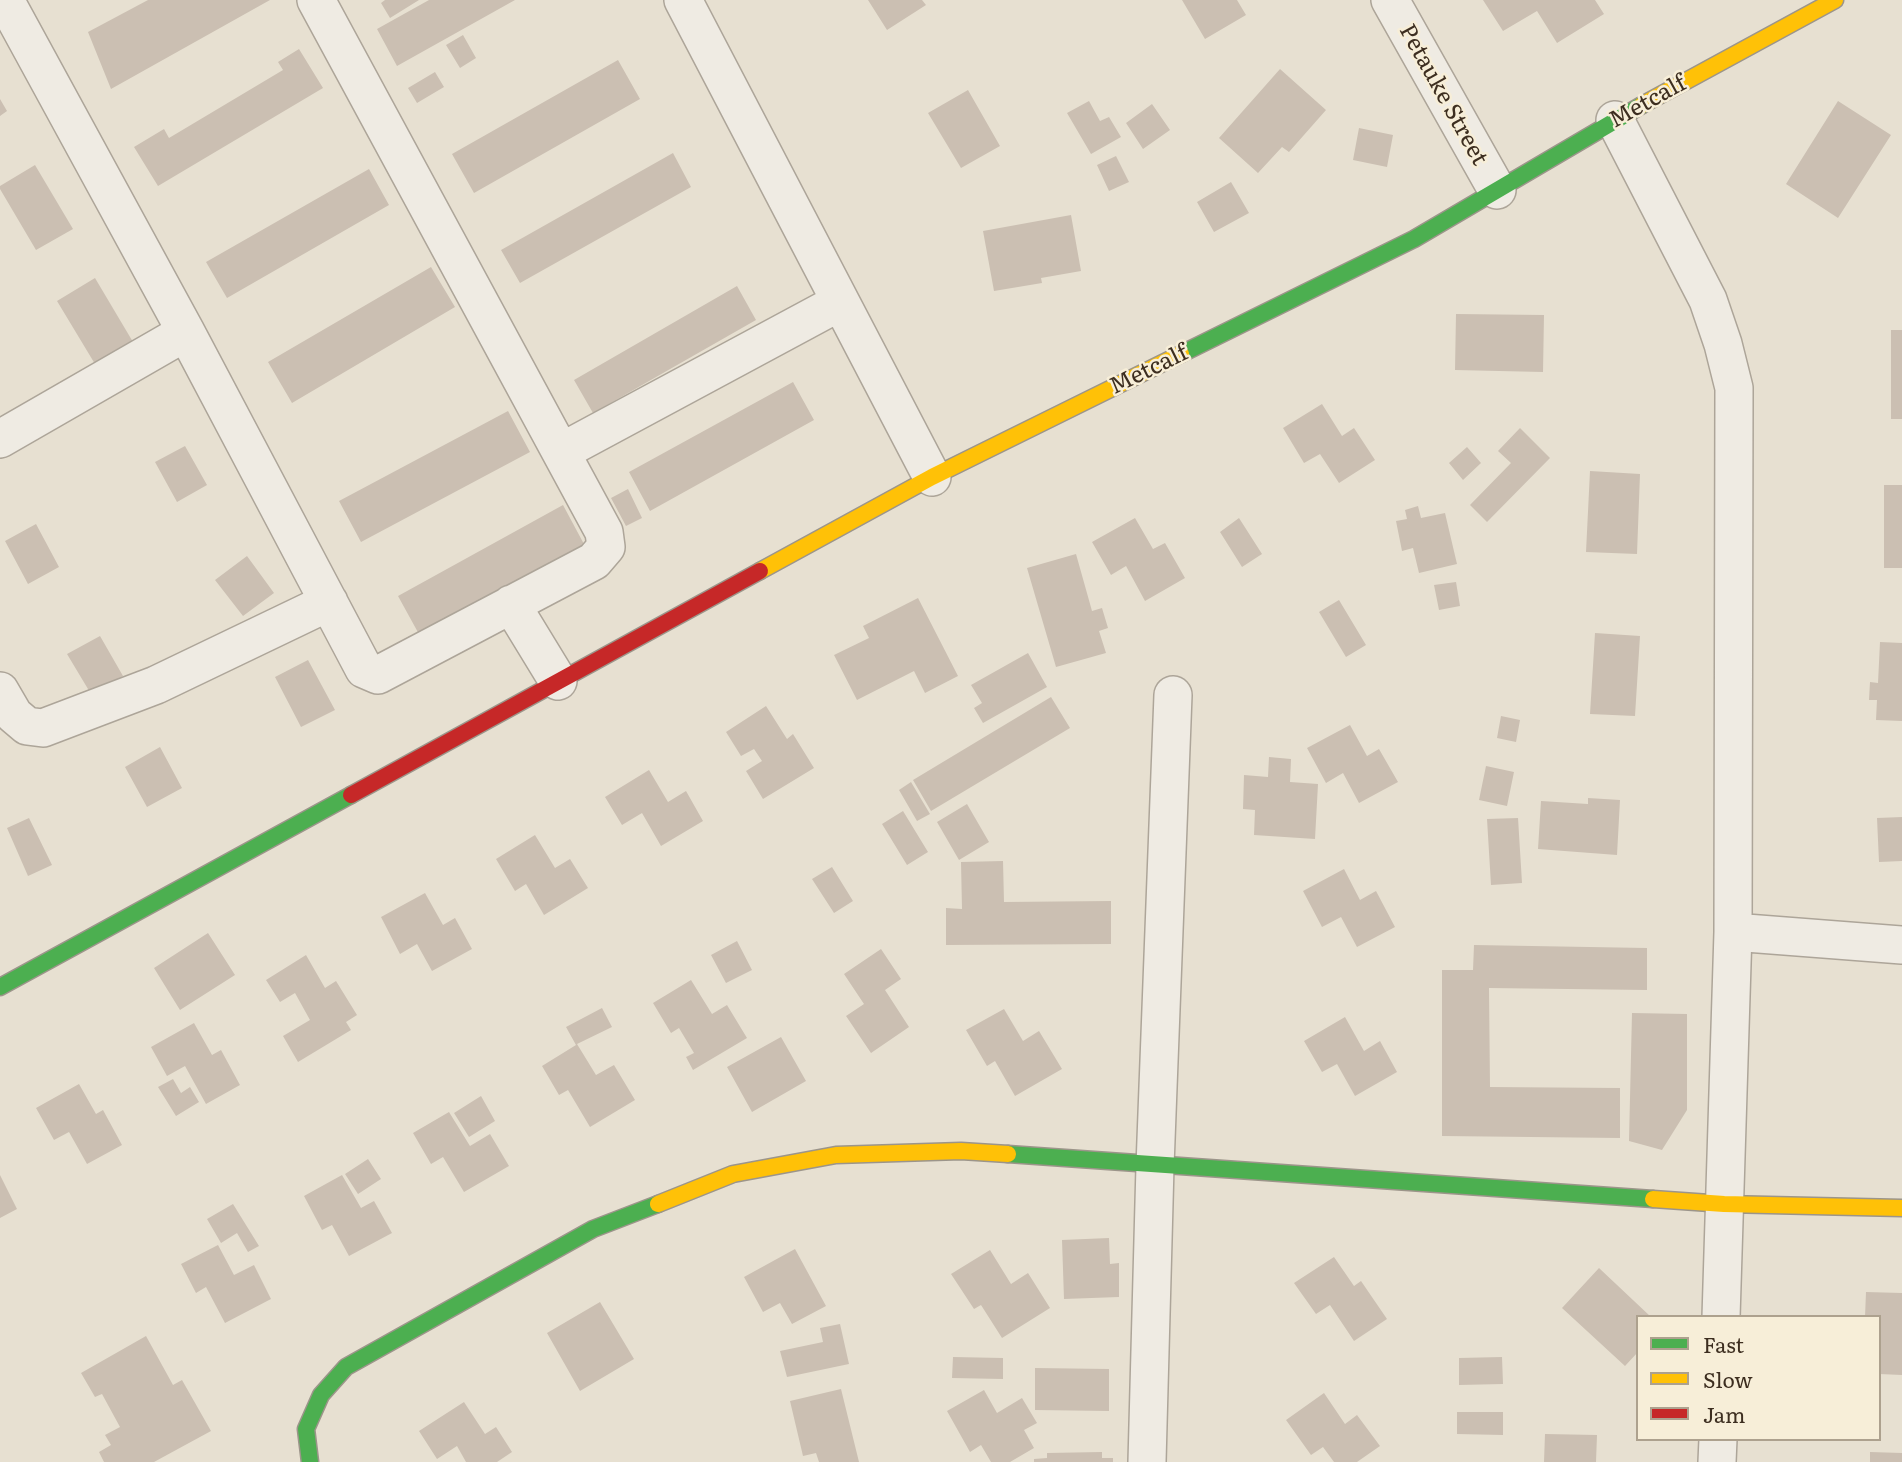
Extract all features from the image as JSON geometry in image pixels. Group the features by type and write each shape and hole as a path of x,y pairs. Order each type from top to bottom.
{"street":[{"path":"5,0 365,669 378,675 594,561 606,547 604,532 316,0"},
{"path":"683,0 932,477"},
{"name":"Petauke Street","path":"1390,0 1497,190"},
{"name":"Metcalf","path":"0,987 932,477 1414,239 1803,9 1835,0"},
{"path":"1615,120 1708,300 1734,388 1732,932 1721,1315"},
{"path":"561,452 841,302"},
{"path":"0,439 186,332"},
{"path":"0,691 14,715 27,726 43,728 156,685 329,602"},
{"path":"511,604 558,681"},
{"path":"1147,1462 1172,695"},
{"path":"1732,932 1902,945"},
{"path":"310,1462 306,1429 321,1395 345,1367 593,1229 733,1174 835,1155 961,1152 1724,1204 1902,1208"},
{"path":"1717,1462 1718,1441"}],"building":[{"path":"148,0 270,0 111,89 88,32"},
{"path":"385,0 419,0 390,18 381,3"},
{"path":"429,0 515,0 397,66 377,29"},
{"path":"868,0 922,0 926,5 887,30"},
{"path":"1182,0 1237,0 1246,15 1205,39"},
{"path":"1483,0 1595,0 1604,14 1557,43 1537,11 1503,31"},
{"path":"463,35 476,58 460,68 446,45"},
{"path":"299,49 323,88 158,186 134,147 164,129 169,138 283,70 278,62"},
{"path":"618,60 640,99 474,193 452,154"},
{"path":"1280,69 1326,110 1289,152 1282,147 1258,173 1219,138"},
{"path":"435,72 444,87 417,103 408,88"},
{"path":"968,90 1000,146 961,168 928,113"},
{"path":"0,99 7,111 0,116"},
{"path":"1089,101 1100,121 1109,117 1121,137 1091,154 1067,113"},
{"path":"1838,101 1891,135 1838,218 1786,184"},
{"path":"1152,104 1170,130 1143,149 1126,123"},
{"path":"1359,128 1393,135 1387,167 1353,160"},
{"path":"673,153 691,187 520,283 501,250"},
{"path":"1116,156 1129,182 1109,191 1097,165"},
{"path":"35,165 73,229 36,250 0,189 0,186"},
{"path":"369,169 389,205 227,298 206,262"},
{"path":"1231,182 1249,213 1214,232 1197,202"},
{"path":"1071,215 1081,271 1041,278 1042,283 994,291 983,231"},
{"path":"431,267 455,307 292,403 268,362"},
{"path":"95,278 133,342 95,364 57,301"},
{"path":"737,286 756,320 593,413 574,380"},
{"path":"1456,314 1544,315 1543,372 1455,370"},
{"path":"1891,330 1902,330 1902,419 1891,419"},
{"path":"793,382 814,420 650,511 629,472"},
{"path":"1322,404 1342,436 1354,428 1375,460 1339,483 1320,454 1304,463 1283,428"},
{"path":"508,411 530,452 361,542 339,501"},
{"path":"1520,428 1550,458 1487,522 1470,505 1511,463 1498,451"},
{"path":"185,446 207,485 177,502 155,462"},
{"path":"1467,447 1481,463 1463,480 1449,463"},
{"path":"1590,471 1640,474 1637,554 1586,552"},
{"path":"1884,485 1902,485 1902,568 1884,568"},
{"path":"628,489 642,518 626,526 611,498"},
{"path":"563,505 585,546 420,636 398,596"},
{"path":"1418,506 1421,518 1445,513 1457,564 1419,573 1413,548 1402,551 1396,521 1407,519 1405,510"},
{"path":"1135,518 1153,549 1165,543 1185,578 1145,601 1126,566 1111,575 1092,542"},
{"path":"1239,518 1262,554 1242,567 1220,532"},
{"path":"36,524 59,567 28,584 5,541"},
{"path":"1076,554 1092,611 1102,608 1108,628 1099,631 1106,653 1056,667 1027,568"},
{"path":"247,556 274,593 243,616 215,580"},
{"path":"1456,582 1460,606 1439,610 1434,585"},
{"path":"918,598 958,676 925,693 914,671 857,700 834,655 869,638 863,626"},
{"path":"1339,600 1366,645 1346,657 1319,612"},
{"path":"1595,633 1640,636 1635,716 1590,714"},
{"path":"100,636 123,676 91,694 67,654"},
{"path":"1880,642 1902,643 1902,721 1876,720 1877,700 1869,700 1870,682 1878,683"},
{"path":"1028,653 1047,687 983,723 974,708 982,703 971,685"},
{"path":"308,660 335,710 301,727 275,677"},
{"path":"1051,697 1070,728 931,811 913,780"},
{"path":"766,706 787,739 793,734 814,768 763,799 746,771 762,761 754,749 741,756 726,732"},
{"path":"1501,716 1520,720 1516,742 1497,738"},
{"path":"1350,725 1367,756 1379,749 1398,782 1359,803 1343,773 1326,783 1307,748"},
{"path":"160,747 182,788 147,807 125,767"},
{"path":"1269,757 1291,759 1290,782 1318,784 1315,839 1254,835 1255,810 1243,809 1244,775 1268,777"},
{"path":"1486,766 1514,772 1507,806 1479,800"},
{"path":"649,770 668,802 686,791 703,821 661,846 642,813 622,825 605,797"},
{"path":"911,782 930,814 917,821 899,790"},
{"path":"1588,798 1620,800 1617,855 1538,849 1541,801 1588,804"},
{"path":"967,804 989,842 959,860 937,822"},
{"path":"903,811 928,852 907,865 882,824"},
{"path":"1902,817 1902,861 1879,862 1877,818"},
{"path":"29,818 52,865 28,876 7,828"},
{"path":"1518,818 1522,883 1491,885 1487,819"},
{"path":"535,835 555,868 570,859 588,888 544,915 526,884 515,891 496,859"},
{"path":"1003,861 1004,902 1111,901 1111,944 946,945 946,908 962,909 961,862"},
{"path":"832,867 853,901 834,913 812,879"},
{"path":"1344,869 1360,900 1376,891 1395,927 1357,947 1341,917 1322,927 1303,891"},
{"path":"425,893 443,925 455,918 472,949 432,971 417,944 400,954 381,917"},
{"path":"208,933 235,975 180,1010 154,968"},
{"path":"737,941 752,970 726,983 711,955"},
{"path":"1474,945 1647,948 1647,990 1489,988 1490,1087 1620,1088 1620,1138 1442,1136 1442,970 1473,970"},
{"path":"881,949 901,979 885,990 909,1027 871,1053 846,1016 864,1004 844,974"},
{"path":"306,955 325,988 336,981 357,1015 346,1022 351,1030 298,1062 283,1036 310,1020 295,993 280,1002 266,980"},
{"path":"691,980 712,1014 727,1005 747,1038 693,1070 686,1057 694,1053 679,1028 671,1033 653,1003"},
{"path":"602,1008 612,1027 577,1044 596,1075 614,1065 635,1100 590,1127 568,1090 559,1095 542,1066 576,1045 566,1027"},
{"path":"1004,1009 1023,1041 1039,1031 1062,1069 1015,1096 995,1061 987,1066 966,1030"},
{"path":"1632,1013 1687,1014 1687,1110 1662,1150 1629,1141"},
{"path":"1345,1017 1364,1051 1380,1041 1397,1072 1355,1096 1337,1064 1322,1072 1304,1041"},
{"path":"194,1023 212,1055 221,1050 240,1085 206,1104 185,1066 167,1076 151,1047"},
{"path":"781,1037 806,1081 752,1112 727,1067"},
{"path":"173,1079 181,1093 190,1087 199,1102 176,1116 158,1087"},
{"path":"79,1084 96,1114 103,1110 122,1145 87,1164 69,1132 54,1140 36,1108"},
{"path":"481,1096 495,1121 469,1137 454,1113"},
{"path":"449,1112 470,1146 490,1134 509,1166 464,1192 443,1157 431,1164 413,1133"},
{"path":"368,1159 381,1179 358,1194 345,1174"},
{"path":"0,1175 17,1209 0,1218"},
{"path":"342,1175 361,1208 374,1201 392,1233 349,1256 332,1225 322,1230 304,1196"},
{"path":"233,1204 259,1246 248,1252 237,1233 221,1243 207,1219"},
{"path":"1109,1238 1110,1264 1119,1263 1119,1297 1064,1299 1062,1240"},
{"path":"218,1245 234,1275 254,1265 271,1299 225,1323 206,1287 196,1293 181,1264"},
{"path":"795,1249 826,1306 792,1324 780,1303 763,1312 744,1277"},
{"path":"990,1250 1011,1284 1028,1273 1050,1308 1002,1338 981,1305 974,1309 951,1274"},
{"path":"1334,1257 1354,1286 1361,1281 1387,1319 1354,1341 1330,1305 1316,1314 1294,1283"},
{"path":"1599,1268 1649,1315 1636,1315 1636,1354 1625,1366 1562,1308"},
{"path":"1866,1292 1902,1293 1902,1375 1881,1374 1881,1315 1865,1315"},
{"path":"600,1302 634,1359 580,1391 547,1333"},
{"path":"840,1324 849,1364 787,1377 780,1351 823,1342 820,1328"},
{"path":"146,1336 173,1385 182,1380 211,1431 154,1462 104,1462 99,1452 111,1445 105,1435 120,1427 102,1394 95,1397 81,1373"},
{"path":"953,1357 1003,1358 1003,1379 952,1378"},
{"path":"1502,1357 1503,1384 1459,1385 1459,1358"},
{"path":"1035,1368 1109,1369 1109,1411 1035,1410"},
{"path":"841,1389 859,1462 819,1462 816,1453 803,1456 790,1401"},
{"path":"984,1390 997,1413 1022,1398 1037,1423 1024,1430 1034,1448 1010,1462 991,1462 981,1445 970,1452 947,1411"},
{"path":"1324,1393 1345,1424 1357,1415 1380,1446 1357,1462 1334,1462 1323,1447 1311,1455 1286,1420"},
{"path":"464,1402 485,1434 496,1427 512,1452 497,1462 466,1462 457,1446 437,1459 419,1431"},
{"path":"1457,1412 1503,1412 1503,1435 1457,1434"},
{"path":"1545,1434 1597,1435 1596,1462 1544,1462"},
{"path":"1102,1452 1102,1458 1113,1458 1113,1462 1034,1462 1034,1459 1047,1458 1047,1453"},
{"path":"1870,1452 1902,1453 1902,1462 1870,1462"}],"traffic: fast":[{"path":"1181,354 1414,239 1642,105"},
{"path":"0,987 351,795"},
{"path":"1008,1154 1653,1199"},
{"path":"310,1462 306,1429 321,1395 346,1367 593,1229 658,1204"}],"traffic: slow":[{"path":"1642,105 1835,0"},
{"path":"760,571 932,477 1181,354"},
{"path":"658,1204 733,1174 836,1155 961,1151 1008,1154"},
{"path":"1653,1199 1724,1204 1902,1208"}],"traffic: jam":[{"path":"351,795 760,571"}]}
